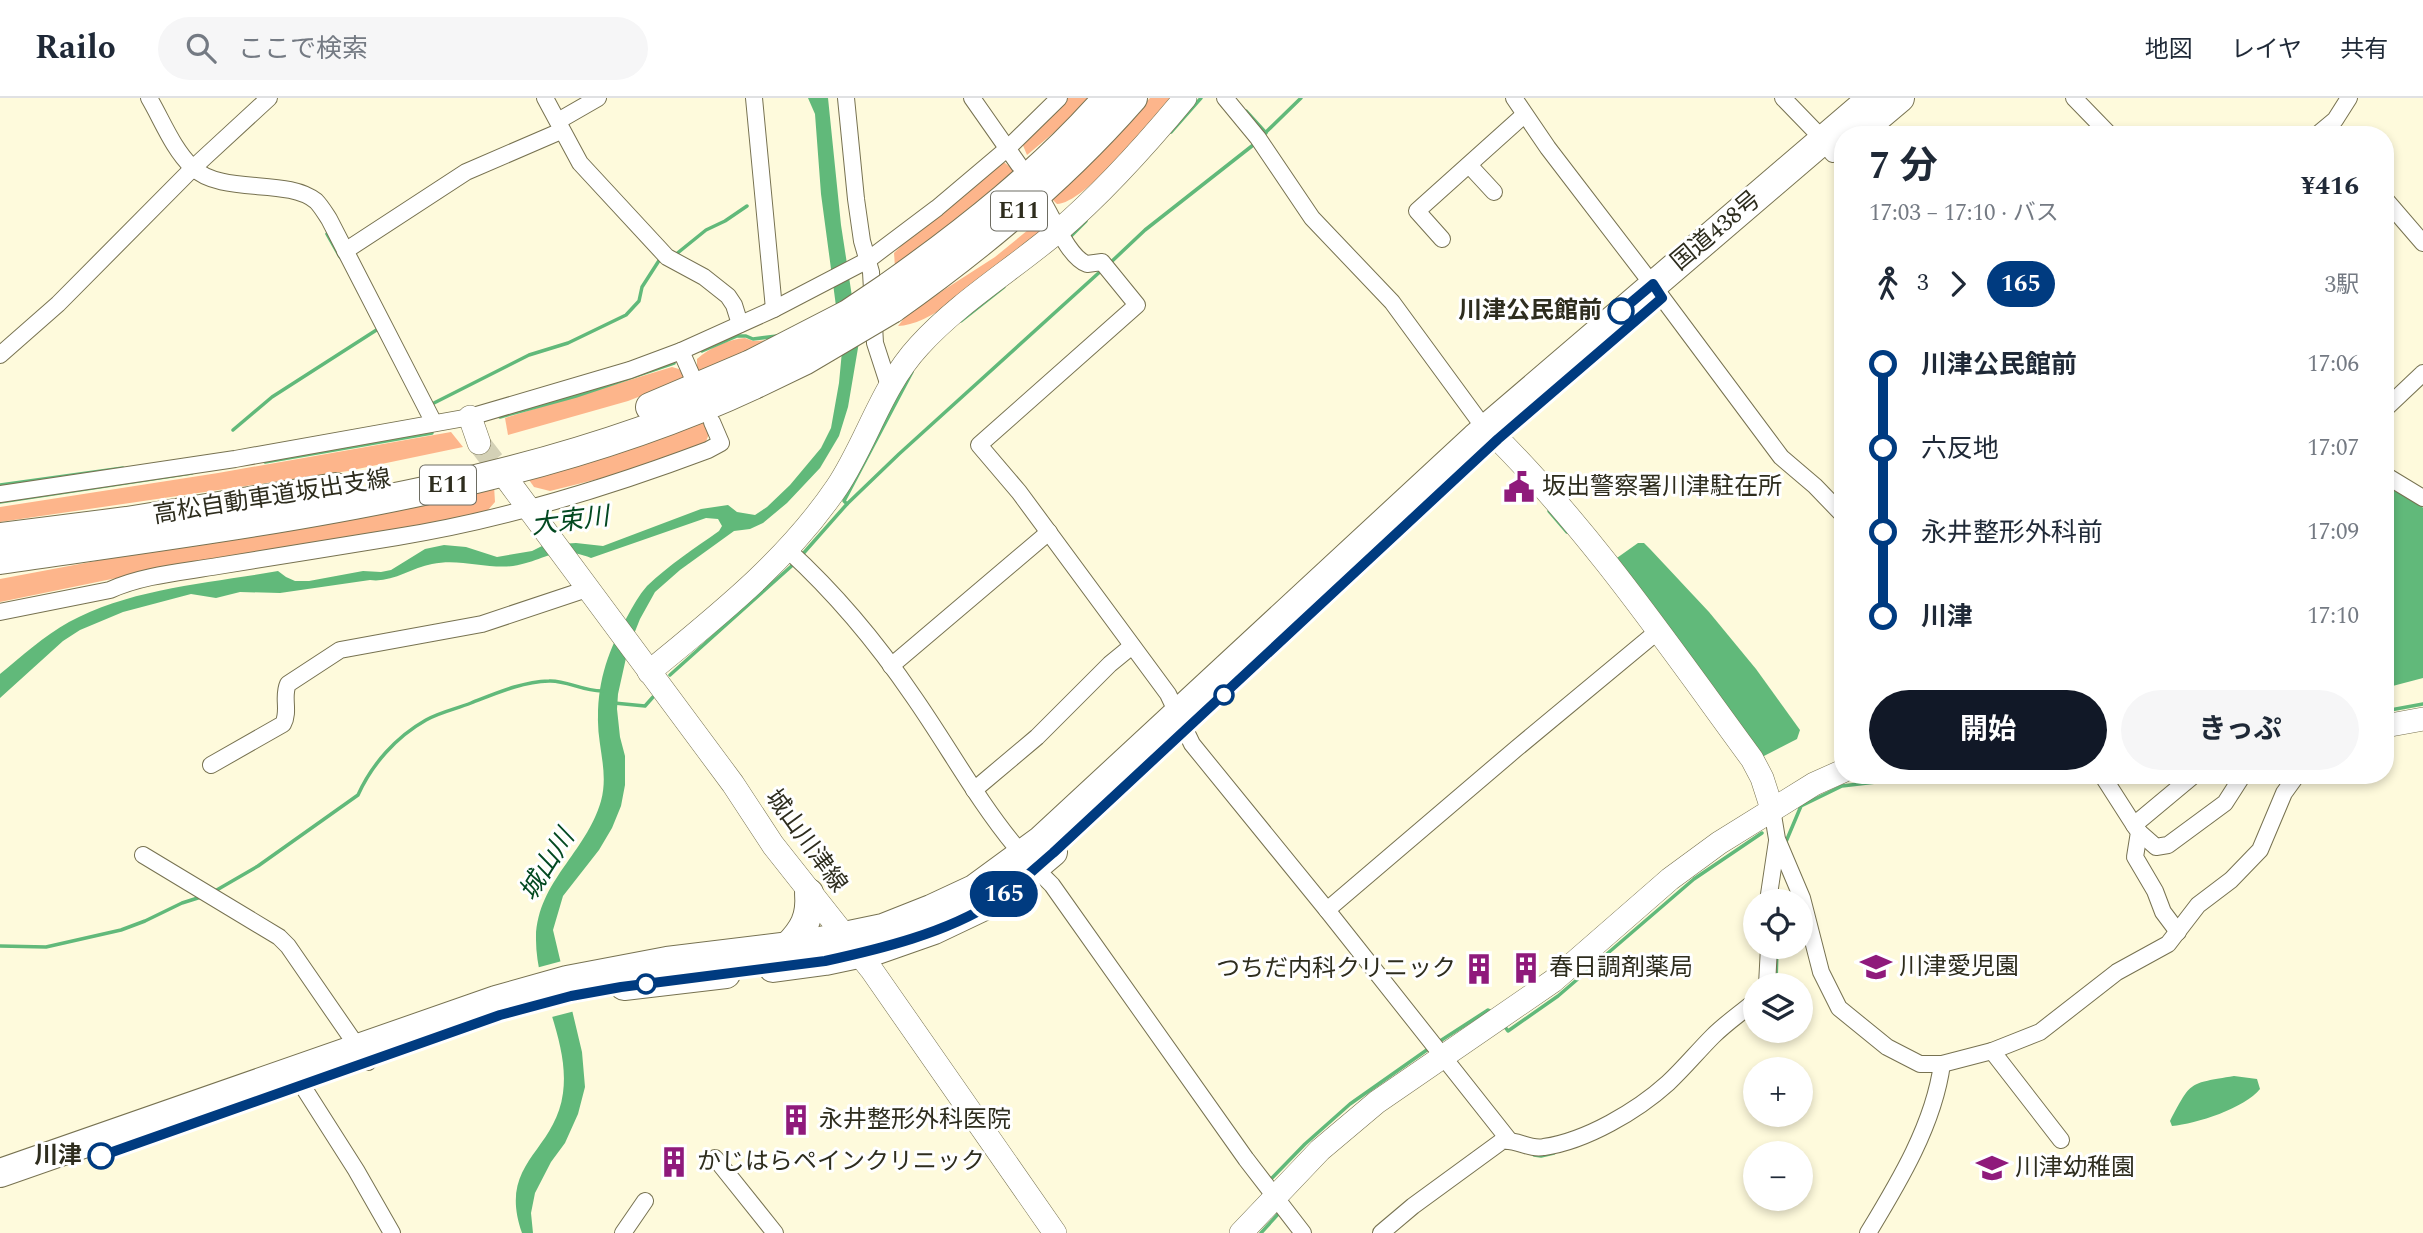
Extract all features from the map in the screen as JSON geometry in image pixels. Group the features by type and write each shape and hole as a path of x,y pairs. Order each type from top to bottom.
{"highway":[{"name":"高松自動車道坂出支線","path":"890,298 1044,162 1107,98"},
{"name":"高松自動車道坂出支線","path":"0,537 127,521 454,464 594,426 672,399 804,360 890,298 991,235 1057,178 1133,98"},
{"name":"国道438号","path":"1850,126 1872,98"},
{"path":"1867,126 1900,98"},
{"name":"国道438号","path":"0,1173 363,1055 500,1015 542,996 667,961 787,947 852,946 917,937 982,909 1007,892 1029,861 1493,434 1657,291 1833,147"},
{"name":"高松自動車道坂出支線","path":"131,540 297,514 460,482 604,443 692,412 753,374"},
{"path":"0,569 131,540"},
{"name":"E11","path":"0,559 131,540"},
{"path":"787,947 806,924 809,893"},
{"name":"国道438号","path":"569,988 621,987 825,961 852,946"},
{"name":"国道438号","path":"0,1192 297,1078"}],"street":[{"path":"149,98 180,153 193,168 226,182 301,193 316,202 345,251 434,424"},
{"path":"0,355 58,304 193,168 269,98"},
{"path":"545,98 580,163 667,257 704,276 728,296 740,324"},
{"path":"345,251 467,172 560,126 598,98"},
{"path":"754,98 776,308"},
{"path":"846,98 865,262 871,272 875,343 889,386"},
{"path":"972,98 1019,165"},
{"path":"0,494 234,459 434,424 580,386 681,351 776,308 865,262 937,208 1008,148 1059,98"},
{"path":"643,664 795,556 811,523 838,485 889,386 917,348 941,323 1059,230 1119,172 1185,98"},
{"path":"1225,98 1260,140 1312,218 1392,302 1477,418 1603,559 1654,635 1752,759 1762,778 1772,809 1781,849 1802,898 1821,972 1839,1008 1887,1046 1920,1064 1942,1064 1992,1051 2040,1032 2117,972 2168,944 2198,905 2231,880 2260,850 2284,793 2290,784"},
{"path":"1514,98 1524,116 1781,457 1834,506"},
{"path":"1783,98 1833,147"},
{"path":"2074,98 2101,126"},
{"path":"2328,126 2335,120 2349,98"},
{"path":"1442,239 1417,211 1524,116"},
{"path":"1469,165 1494,192"},
{"path":"1043,202 1082,262 1102,262 1137,305 979,445 1049,532 1173,702 1192,744 1509,1140"},
{"path":"2394,209 2423,243"},
{"path":"681,351 692,376"},
{"path":"2394,400 2423,373"},
{"path":"470,416 479,443"},
{"path":"0,612 110,590 124,584 190,570 400,537 530,512 708,450 722,443 712,422"},
{"path":"2394,480 2423,498"},
{"name":"城山川津線","path":"509,482 733,784 773,845 852,946 1055,1233"},
{"path":"891,666 1049,532"},
{"path":"795,556 858,624 891,666 974,790 1029,861 1052,885 1303,1233"},
{"path":"211,765 283,724 287,715 288,684 340,650 482,624 585,586"},
{"path":"1328,911 1507,756 1654,635"},
{"path":"974,790 1037,737 1110,664 1132,646"},
{"path":"2394,724 2423,719"},
{"path":"1241,1233 1320,1150 1436,1050 1553,981 1670,879 1719,843 1814,784 1834,775"},
{"path":"2108,784 2137,829 2156,848 2168,845 2225,803 2237,784"},
{"path":"2178,932 2172,928 2155,891 2135,858 2137,829 2184,784"},
{"path":"1771,889 1781,849"},
{"path":"143,855 278,937 288,946 363,1055"},
{"path":"1381,1233 1502,1140 1530,1147 1547,1147 1612,1122 1668,1083 1713,1036 1743,1011"},
{"path":"1992,1051 2061,1139"},
{"path":"1868,1233 1897,1185 1926,1121 1939,1084 1942,1064"},
{"path":"297,1078 356,1170 392,1233"},
{"path":"715,1157 775,1233"},
{"path":"623,1233 645,1201"}],"shaded area":[{"path":"808,98 828,98 841,225 859,342 848,407 839,436 820,468 787,503 763,523 750,529 734,531 680,570 655,592 628,649 617,709 625,756 625,785 621,806 599,850 563,896 553,930 582,1052 585,1087 578,1114 565,1143 551,1162 535,1193 531,1213 533,1233 522,1233 516,1209 517,1190 522,1173 558,1113 564,1073 562,1054 541,977 536,937 545,899 585,836 601,801 604,780 598,717 600,690 606,665 621,629 644,589 719,531 722,526 718,519 706,518 591,558 559,553 513,566 442,562 386,579 280,593 240,592 216,598 191,594 123,612 80,630 63,641 0,698 0,674 69,622 118,601 171,588 278,571 295,581 363,571 381,572 391,570 425,549 444,545 466,547 497,557 532,551 544,545 576,543 603,546 701,509 728,505 737,512 755,515 767,507 790,485 821,448 831,428 839,383 842,351 821,194 815,114"},
{"path":"1065,98 1089,98 1069,120 1027,155 1022,143"},
{"path":"1150,98 1173,98 1135,141 1084,191 1057,204 1052,199"},
{"path":"1001,163 1015,171 895,267 894,253 902,245"},
{"path":"1039,221 1041,229 1038,234 971,289 932,315 898,326 908,313 995,257"},
{"path":"745,338 753,341 772,340 697,374 697,359 702,355 726,342"},
{"path":"672,367 679,369 687,378 628,401 508,435 505,418"},
{"path":"704,420 709,434 705,444 610,476 550,491 534,487 527,477"},
{"path":"451,432 463,447 348,471 0,522 0,507 218,473"},
{"path":"494,486 495,502 488,510 454,520 136,574 0,602 0,579"},
{"path":"2394,491 2417,498 2423,508 2423,678 2394,686"},
{"path":"1638,543 1644,543 1709,612 1756,669 1800,730 1797,739 1762,757 1614,560"},
{"path":"2234,1076 2257,1079 2260,1089 2232,1109 2194,1122 2172,1126 2170,1121 2193,1086"}],"pier":[{"path":"562,961 575,1011 548,1018 536,968"}],"waterway":[{"path":"1171,132 1201,98"},
{"path":"1262,136 1301,98"},
{"path":"1246,111 1266,133"},
{"path":"1109,264 1145,230 1257,142"},
{"path":"675,255 706,230 747,206"},
{"path":"1071,239 1086,221"},
{"path":"327,234 340,257"},
{"path":"432,404 529,355 568,343 626,315 639,301 642,287 660,259"},
{"path":"847,504 1103,269"},
{"path":"961,321 1004,287"},
{"path":"233,430 272,397 378,329"},
{"path":"702,351 737,336 753,339 777,336"},
{"path":"500,417 576,396 674,363"},
{"path":"801,556 847,504 844,501 912,372"},
{"path":"265,462 432,433"},
{"path":"0,485 123,468"},
{"path":"0,502 192,473"},
{"path":"1549,511 1567,532"},
{"path":"670,675 796,562"},
{"path":"215,891 258,866 358,795 386,752 431,717 529,683 555,681 602,691"},
{"path":"614,703 645,706 653,697"},
{"path":"2394,709 2423,704"},
{"path":"1785,844 1801,806 1842,786 1859,784"},
{"path":"1505,1027 1508,1031 1558,996 1694,879 1762,833"},
{"path":"0,946 46,947 121,930 201,897"},
{"path":"1776,973 1777,959"},
{"path":"1437,1043 1490,1011"},
{"path":"1270,1180 1350,1104 1431,1047"},
{"path":"1534,1155 1554,1153"},
{"path":"1261,1233 1279,1213"}],"tunnel":[{"path":"479,443 509,482"}],"bus line":[{"name":"165","path":"101,1156 500,1015 571,996 621,987 825,961 877,950 917,937 982,909 1007,892 1053,853 1498,439 1662,298 1653,284 1621,311"}],"place":[{"name":"川津公民館前","path":"1621,311"},
{"name":"坂出警察署川津駐在所","path":"1519,487"},
{"name":"川津愛児園","path":"1876,967"},
{"name":"春日調剤薬局","path":"1526,968"},
{"name":"つちだ内科クリニック","path":"1479,969"},
{"name":"永井整形外科医院","path":"796,1120"},
{"name":"川津","path":"101,1156"},
{"name":"かじはらペインクリニック","path":"674,1162"},
{"name":"川津幼稚園","path":"1992,1168"}],"water label":[{"name":"大束川","path":"570,521"},
{"name":"城山川","path":"547,865"}]}
